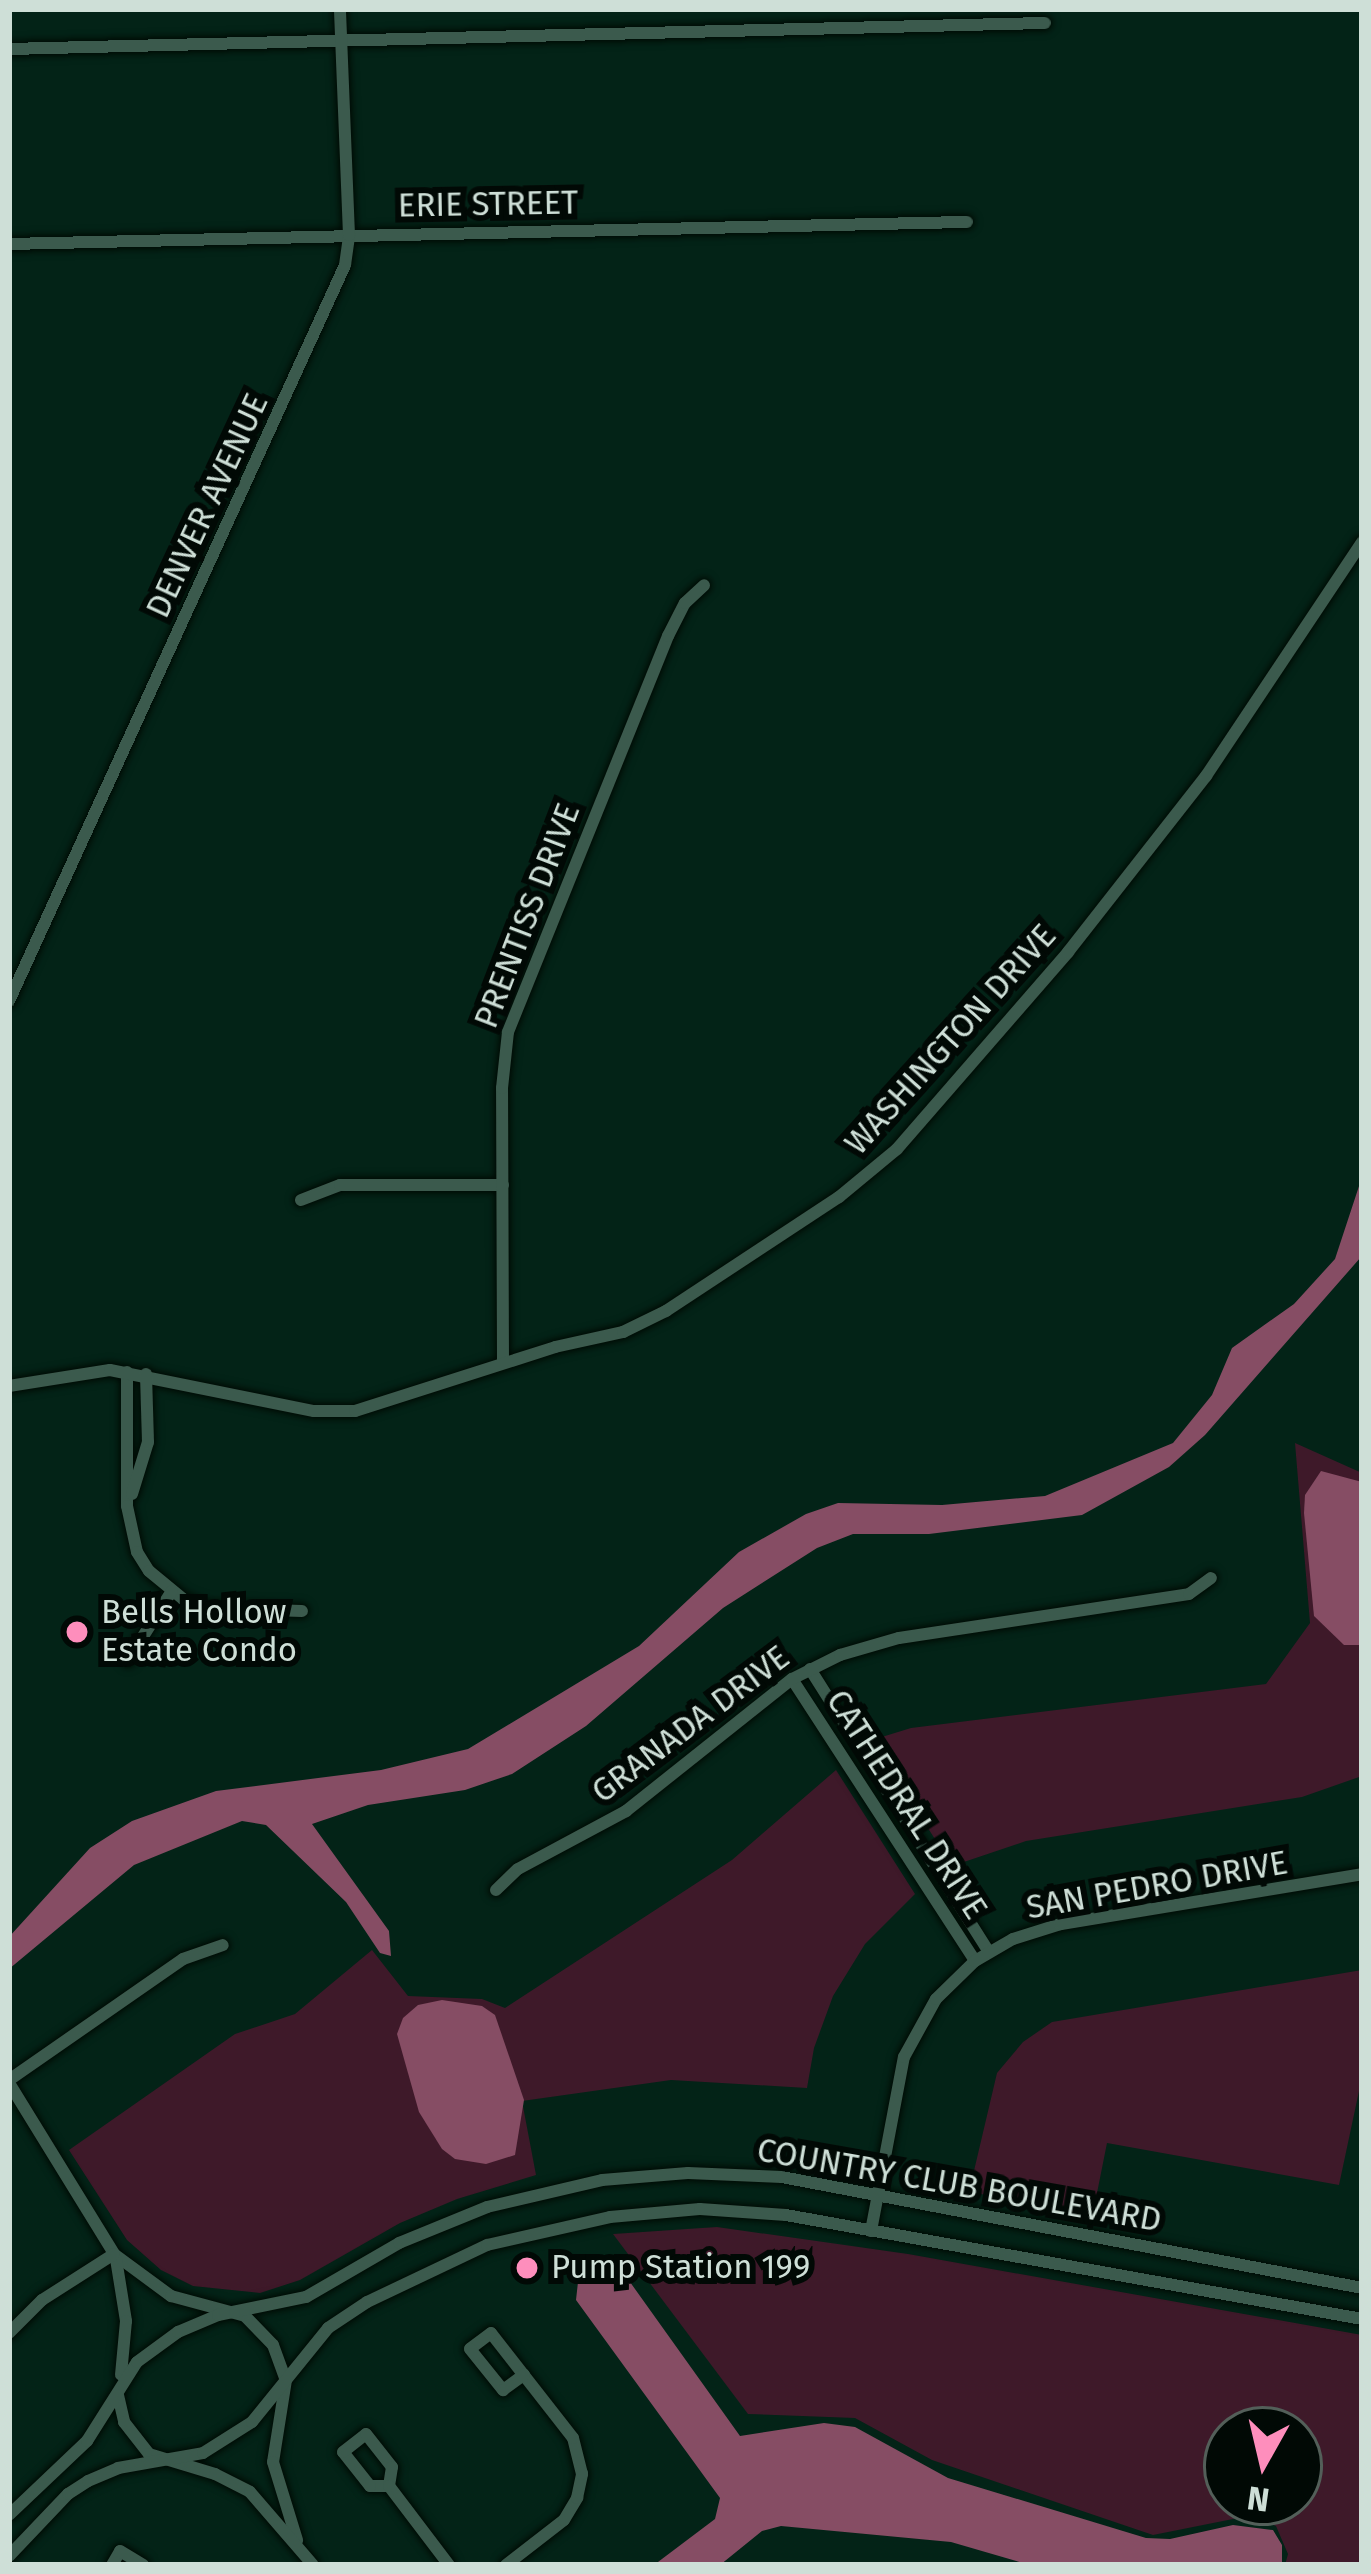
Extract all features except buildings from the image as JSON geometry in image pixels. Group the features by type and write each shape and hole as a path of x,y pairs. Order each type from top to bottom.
{"street":[{"name":"DENVER AVENUE","path":"9,1000 345,265 349,235 340,9"},
{"path":"9,49 1045,23"},
{"name":"ERIE STREET","path":"9,244 968,222"},
{"name":"WASHINGTON DRIVE","path":"9,1386 88,1370 127,1372 333,1412 380,1406 503,1363 645,1324 839,1197 897,1149 1068,952 1206,776 1362,542"},
{"name":"PRENTISS DRIVE","path":"503,1363 506,1046 519,994 668,636 685,603 704,585"},
{"path":"301,1200 340,1185 502,1185"},
{"path":"127,1372 127,1506 137,1552 172,1591 221,1611 302,1611"},
{"path":"127,1506 148,1442 146,1374"},
{"name":"GRANADA DRIVE","path":"496,1890 518,1869 664,1784 810,1669 899,1638 1189,1594 1211,1578"},
{"path":"128,1660 172,1591"},
{"name":"CATHEDRAL DRIVE","path":"810,1669 989,1952"},
{"name":"CATHEDRAL DRIVE","path":"792,1679 976,1960"},
{"name":"SAN PEDRO DRIVE","path":"871,2230 904,2057 937,1999 976,1960 1061,1924 1362,1874"},
{"path":"224,1945 183,1959 9,2081 114,2254 126,2321 117,2392 119,2411 132,2435 149,2454 165,2462 234,2482 297,2540 313,2565"},
{"name":"COUNTRY CLUB BOULEVARD","path":"9,2515 87,2441 137,2362 162,2342 232,2312 306,2296 399,2243 487,2207 602,2180 735,2173 877,2194 1362,2288"},
{"name":"COUNTRY CLUB BOULEVARD","path":"9,2556 78,2488 118,2468 165,2462 226,2440 263,2411 328,2328 367,2302 448,2260 532,2232 700,2209 786,2215 1362,2319"},
{"path":"114,2254 171,2296 232,2312 260,2327 286,2380 273,2462 297,2540"},
{"path":"9,2333 42,2300 114,2254"},
{"path":"506,2565 564,2520 578,2498 582,2474 573,2438 491,2332 470,2349 502,2390 524,2375"},
{"path":"389,2486 370,2486 343,2452 367,2434 392,2467 389,2486 449,2565"},
{"path":"112,2565 120,2552 143,2565"}],"shaded area":[{"path":"1362,1177 1361,1257 1205,1435 1169,1467 1082,1515 929,1534 853,1534 817,1548 723,1608 586,1726 512,1774 465,1790 368,1805 312,1824 389,1931 391,1956 380,1953 346,1902 266,1825 242,1821 134,1865 9,1969 9,1937 90,1848 132,1821 216,1791 381,1770 468,1749 639,1646 739,1552 806,1514 838,1503 942,1505 1045,1496 1173,1443 1212,1395 1232,1348 1294,1304 1335,1259"},
{"path":"1295,1443 1362,1473 1362,1776 1302,1797 1026,1841 952,1866 872,1740 911,1728 1266,1684 1310,1623"},
{"path":"1321,1471 1362,1482 1362,1645 1344,1645 1314,1616 1304,1513 1305,1495"},
{"path":"836,1770 915,1894 865,1944 833,1996 814,2048 807,2088 671,2080 522,2101 536,2175 457,2199 400,2223 300,2280 260,2293 193,2286 161,2270 127,2240 69,2150 235,2034 295,2014 372,1950 408,1996 482,1999 505,2008 732,1860"},
{"path":"1362,1970 1362,2077 1339,2185 1107,2143 1093,2213 969,2192 997,2073 1023,2042 1052,2022"},
{"path":"442,2000 482,2006 495,2015 524,2100 515,2155 486,2164 455,2159 442,2149 419,2112 397,2034 403,2018 418,2005"},
{"path":"717,2227 908,2254 1362,2335 1362,2565 1285,2565 1288,2554 1276,2526 1323,2526 1323,2406 1203,2406 1203,2525 1153,2535 932,2460 855,2418 748,2414 613,2234"},
{"path":"594,2267 625,2275 740,2436 824,2423 855,2427 948,2478 1146,2538 1170,2539 1228,2526 1273,2530 1282,2545 1282,2563 1030,2565 951,2542 781,2526 762,2531 720,2565 654,2565 715,2519 720,2498 576,2300 579,2273"}],"place":[{"name":"Bells Hollow Estate Condo","path":"77,1632"},
{"name":"Pump Station 199","path":"527,2268"}]}
